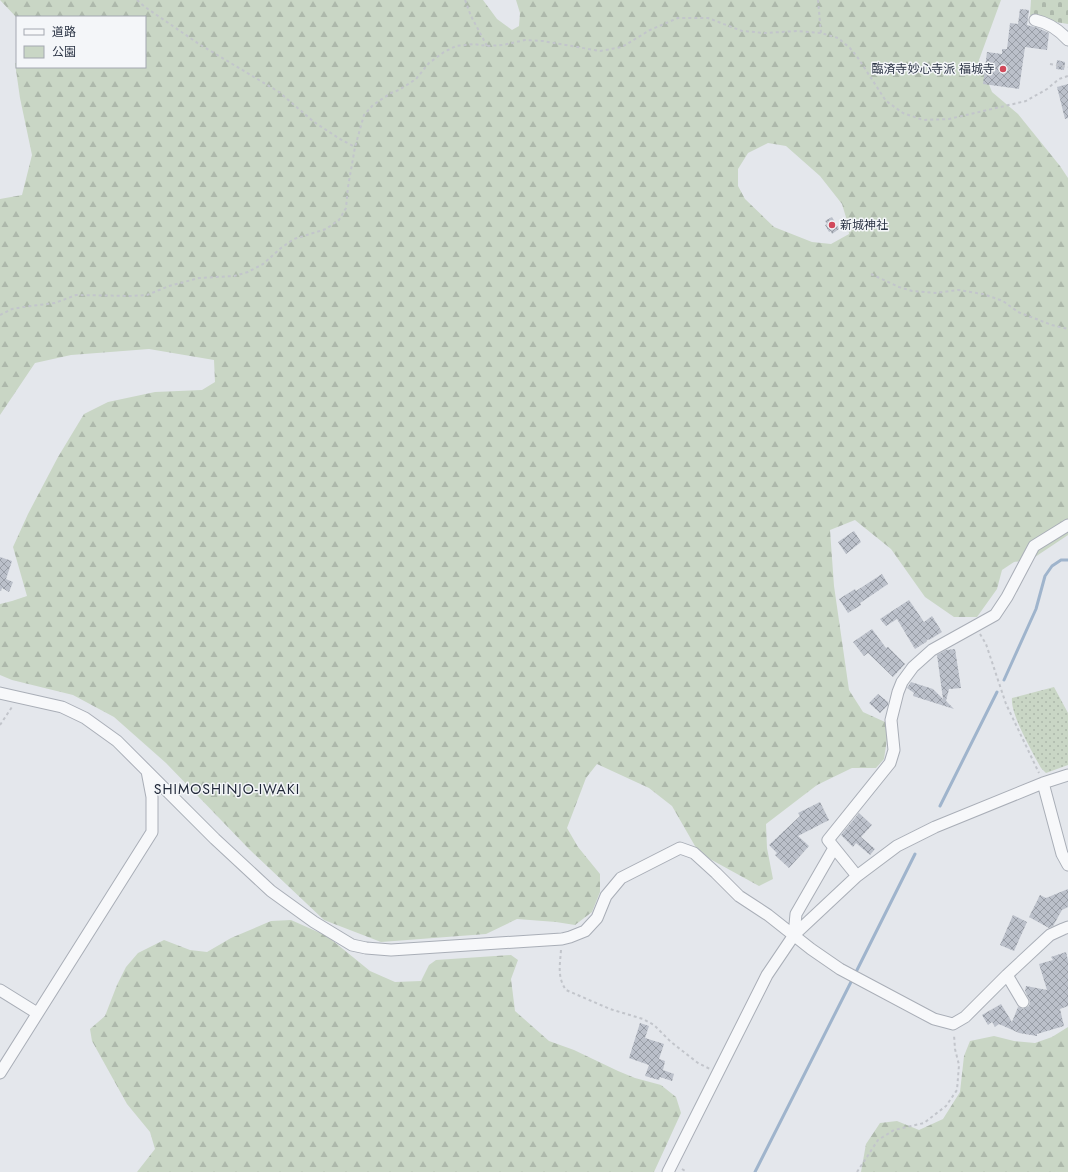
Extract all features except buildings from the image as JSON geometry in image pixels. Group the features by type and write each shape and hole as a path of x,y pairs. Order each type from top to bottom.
{"street":[{"path":"1035,20 1052,25 1068,40"},
{"path":"857,876 828,840 890,763 894,750 891,720 902,682 913,667 932,650 995,615 1007,597 1034,546 1068,525"},
{"path":"0,693 62,707 85,718 118,741 215,839 271,891 314,922 352,945 391,950 562,939 570,937 585,931 593,923 597,918 606,896 621,878 680,848 694,853 739,896 768,915 810,949 840,969 934,1019 953,1024 965,1017 1050,935 1068,927"},
{"path":"0,1073 152,832 152,797 147,771"},
{"path":"668,1172 767,975 794,935 857,876 897,846 935,826 1043,783 1068,775"},
{"path":"1043,783 1062,854 1068,865"},
{"path":"794,935 796,914 834,848"},
{"path":"1007,975 1023,1002"},
{"path":"0,990 37,1013"}],"path":[{"path":"137,0 199,44 279,92 314,122 355,147"},
{"path":"465,0 471,16 487,46"},
{"path":"818,0 821,33"},
{"path":"0,315 12,309 24,306 55,304 76,295 147,295 169,286 199,278 234,276 248,272 263,264 294,239 326,230 339,220 346,208 355,147 364,115 373,105 390,92 398,90 416,79 429,63 444,52 456,46 474,44 487,46 503,45 524,40 543,41 600,51 622,47 650,30 678,18 708,18 742,31 765,33 798,31 821,33 838,38 850,48 886,101 903,113 923,120 949,119 1026,101 1047,89 1059,79 1068,76"},
{"path":"1050,64 1068,67"},
{"path":"871,274 899,287 912,291 935,293 958,290 983,294 1003,301 1018,312 1052,326 1068,329"},
{"path":"975,626 986,644 1006,704 1043,783"},
{"path":"0,724 18,697"},
{"path":"562,939 559,971 562,984 566,990 610,1009 643,1019 654,1025 671,1042 698,1063 718,1073"},
{"path":"857,1172 878,1140 894,1130 924,1123 946,1106 957,1090 959,1065 955,1049 953,1024"}],"green space":[{"path":"0,0 483,0 497,19 512,30 519,26 520,13 516,0 1001,0 979,60 992,92 1018,114 1068,178 1068,535 1032,559 1014,562 1002,570 997,589 977,617 954,617 925,597 891,549 855,520 830,530 834,586 849,690 863,712 885,722 888,732 884,759 876,768 852,768 817,785 766,824 767,848 773,879 759,886 699,853 672,806 649,788 597,764 586,778 567,828 578,847 600,874 600,892 592,912 575,925 517,919 486,934 381,942 324,920 249,849 166,763 114,717 73,695 12,680 0,675 0,604 27,596 13,547 28,514 58,457 84,414 108,402 155,392 202,390 215,382 214,360 149,349 71,355 35,363 0,415 0,199 22,195 32,155 20,98 15,63 16,68 146,68 146,16 16,17","holes":["768,143 786,146 820,176 842,204 848,224 849,234 831,244 812,242 774,227 745,199 738,186 738,169 748,153"]},
{"path":"1031,0 1068,0 1068,24 1037,19 1030,15"},
{"path":"1054,687 1068,713 1068,765 1046,773 1041,768 1018,723 1012,705 1012,698"},
{"path":"291,920 327,936 370,971 395,982 421,981 429,965 436,960 511,955 518,960 511,979 515,1011 549,1041 574,1050 635,1078 661,1085 676,1097 681,1113 654,1172 137,1172 155,1149 150,1132 127,1104 92,1041 90,1029 105,1016 126,967 138,953 164,940 190,950 207,952 231,938 271,921"},
{"path":"1068,1027 1068,1172 861,1172 866,1144 880,1123 897,1121 919,1130 943,1119 960,1092 964,1056 970,1041 994,1036 1014,1041 1035,1043 1052,1037"}],"waterway":[{"path":"1004,680 1036,609 1045,576 1052,566 1061,560 1068,560"},
{"path":"940,806 997,692"},
{"path":"857,970 915,854"},
{"path":"755,1172 852,980"}],"place":[{"name":"臨済寺妙心寺派 福城寺","path":"1003,69"},
{"name":"新城神社","path":"832,225"}],"district":[{"name":"SHIMOSHINJO-IWAKI","path":"227,789"}]}
